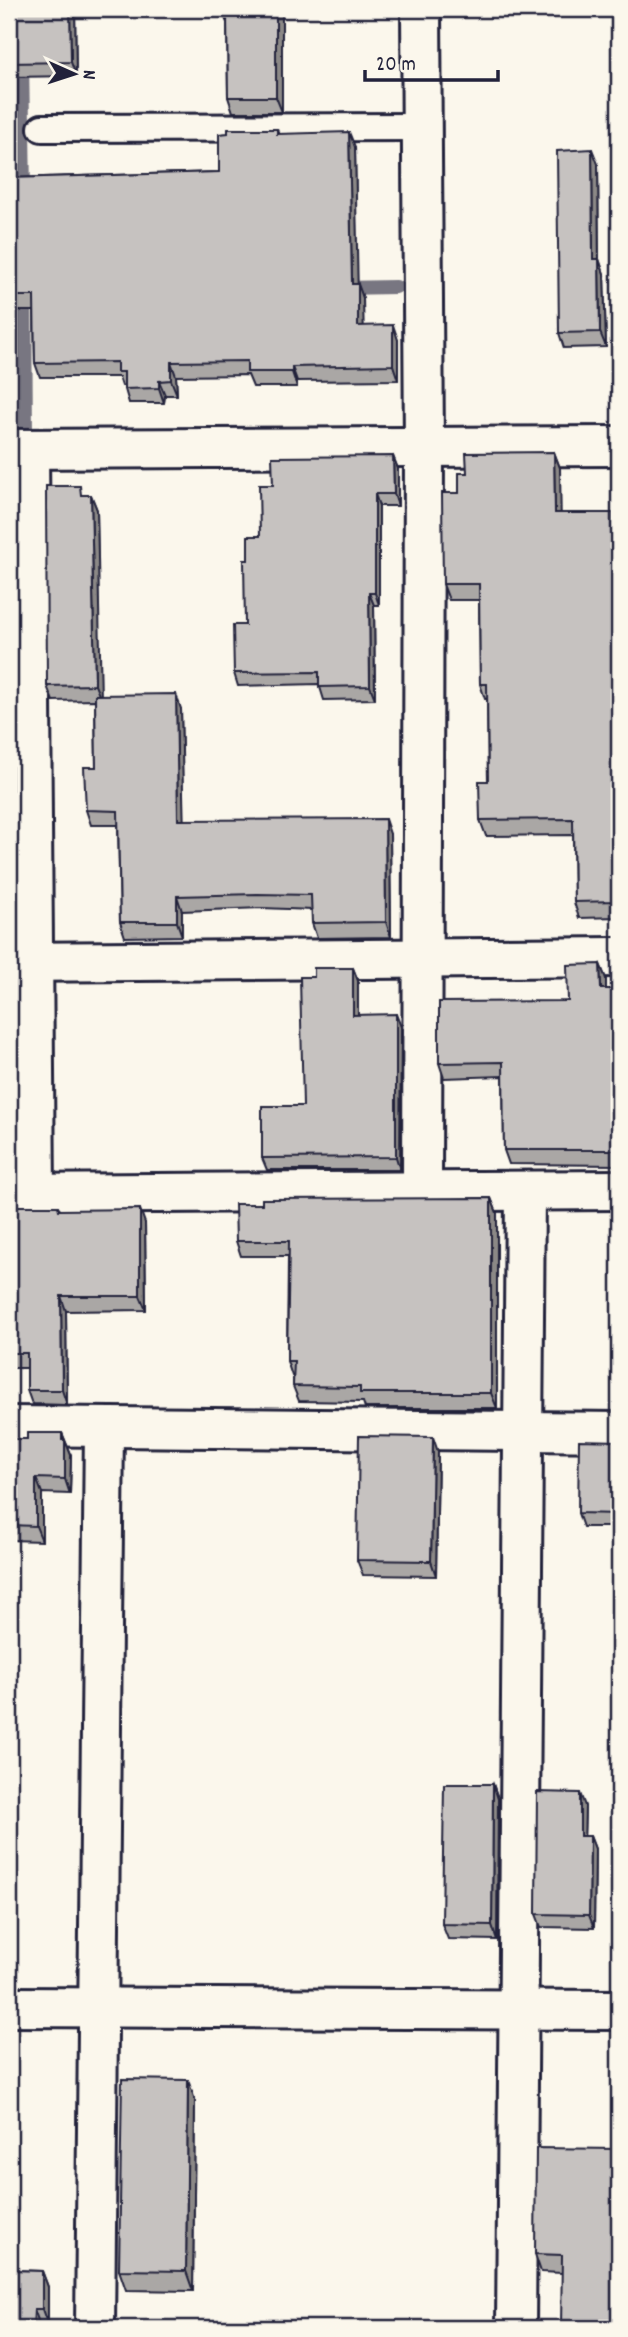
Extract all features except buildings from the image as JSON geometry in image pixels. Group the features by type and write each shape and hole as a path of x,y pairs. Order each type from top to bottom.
{"street":[{"path":"421,9 424,447 422,1192"},
{"path":"619,446 19,449 22,1194 619,1190"},
{"path":"21,962 619,957"},
{"path":"516,2328 524,1191"},
{"path":"9,1426 619,1432"},
{"path":"95,2328 104,1427"},
{"path":"9,2007 619,2010"}],"lane":[{"path":"43,128 422,127"}],"waterway":[{"path":"22,58 24,195"},
{"path":"341,288 396,287"},
{"path":"25,292 26,438"}]}
